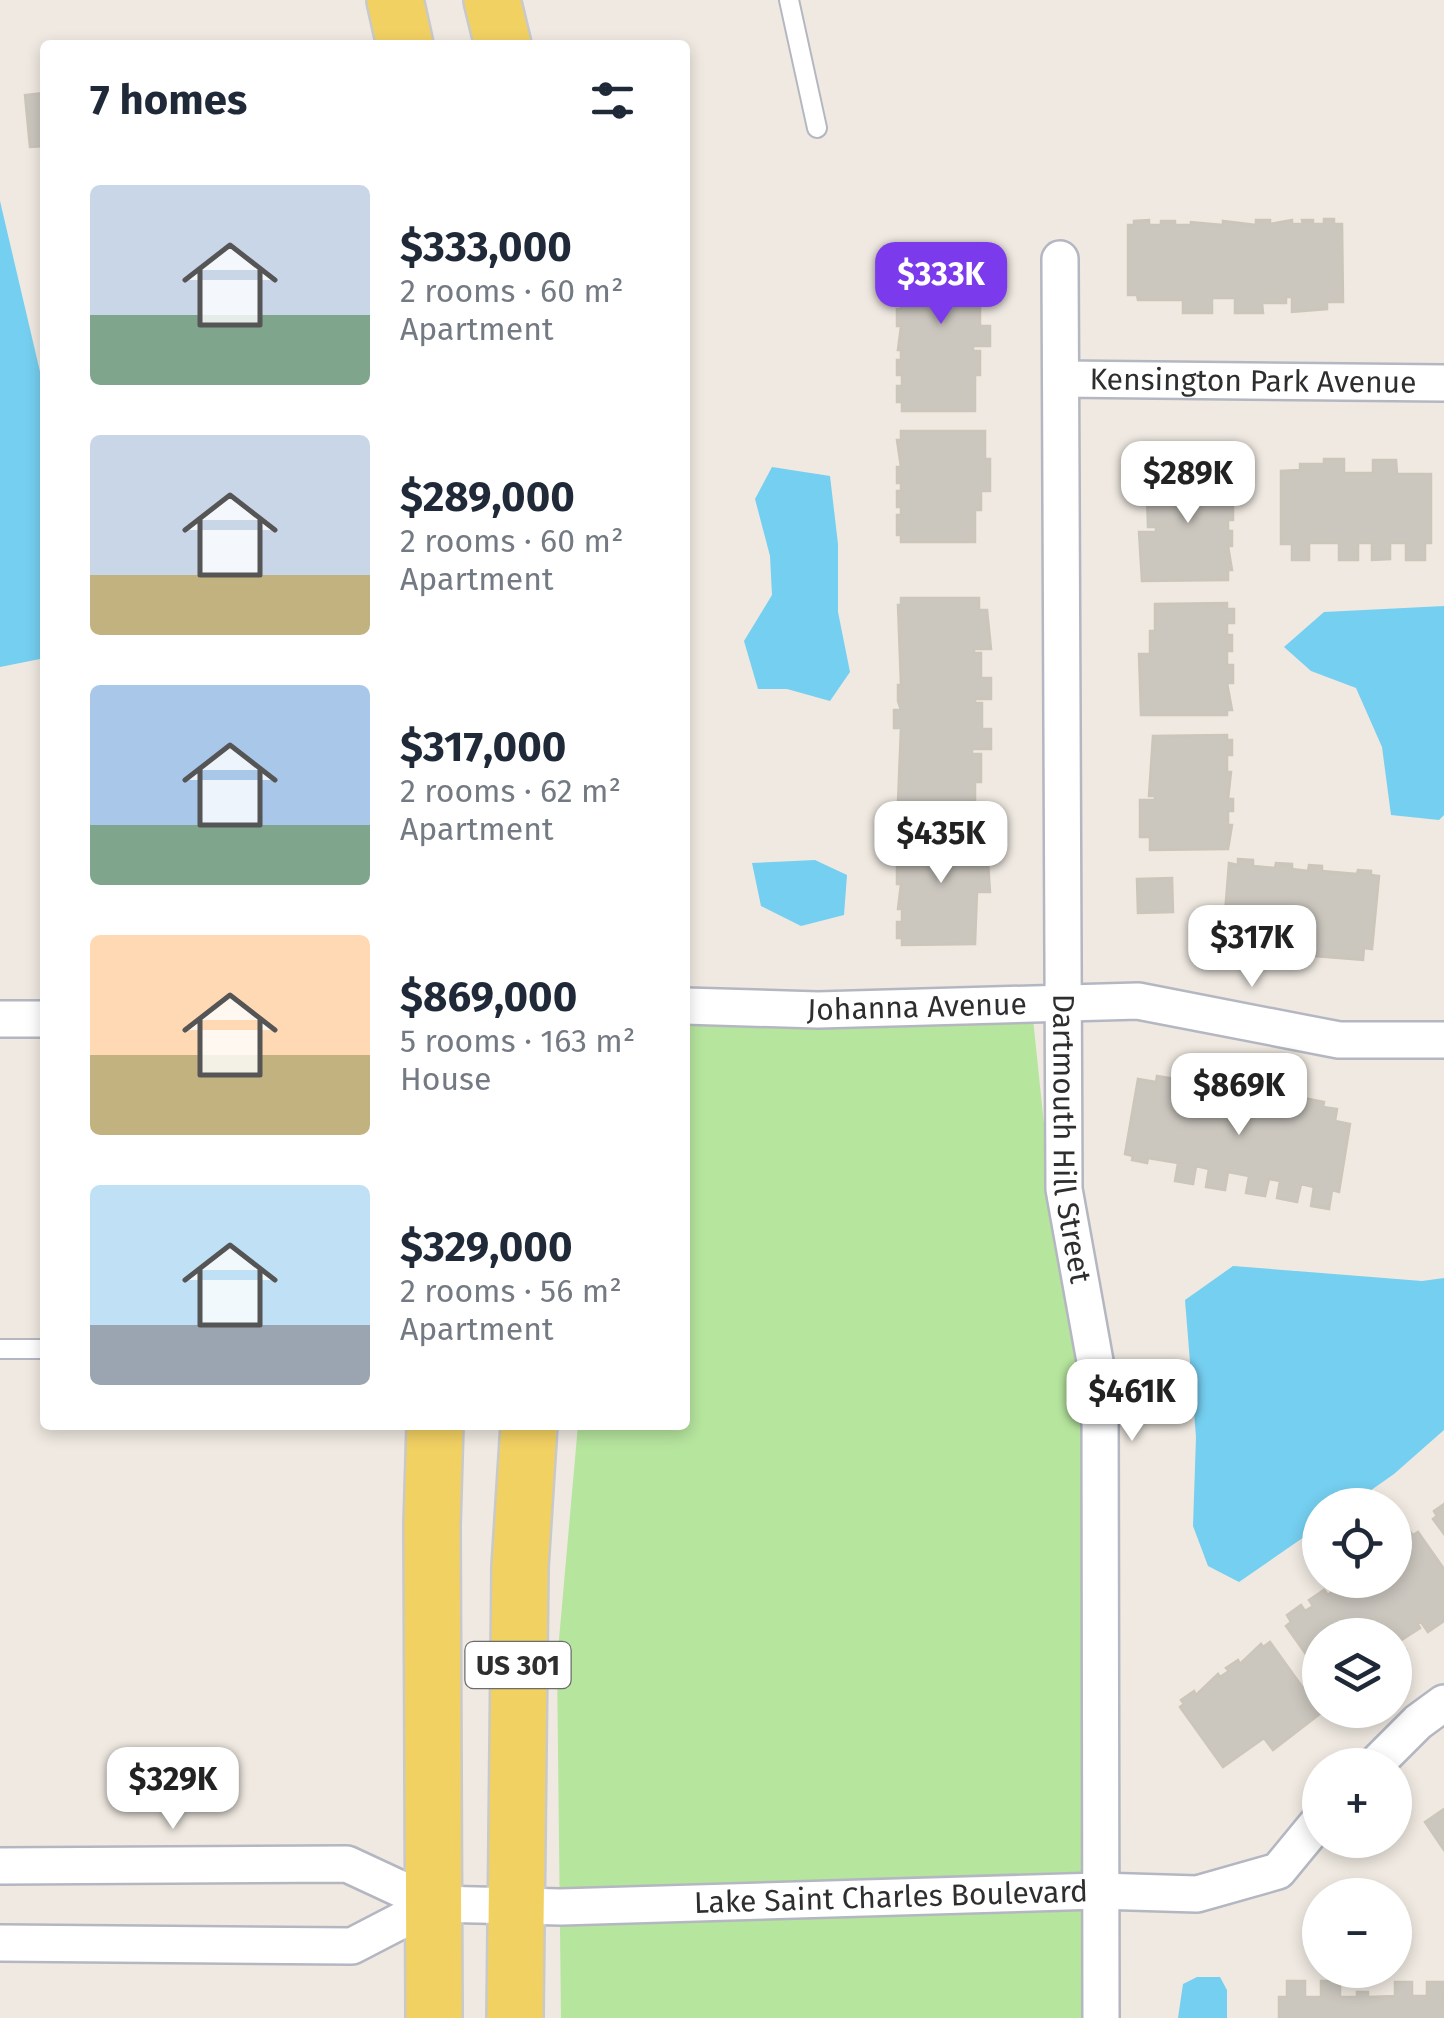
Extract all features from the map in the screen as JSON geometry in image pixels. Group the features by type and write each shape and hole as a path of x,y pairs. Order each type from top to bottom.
{"main road":[{"path":"395,0 405,40"},
{"path":"492,0 503,40"},
{"name":"US 301","path":"434,2018 435,1430"},
{"path":"497,1430 520,1567"},
{"name":"US 301","path":"515,2018 520,1567 529,1430"}],"street":[{"name":"Dartmouth Hill Street","path":"1060,259 1064,1189 1100,1389 1100,2018"},
{"name":"Kensington Park Avenue","path":"1061,379 1444,382"},
{"name":"Johanna Avenue","path":"690,1006 818,1010 1138,1001 1338,1040 1444,1040"},
{"path":"0,1018 40,1018"},
{"path":"1391,1748 1444,1703"},
{"name":"Lake Saint Charles Boulevard","path":"0,1866 347,1864 433,1904 562,1907 1098,1891 1197,1894 1278,1872 1302,1842"},
{"name":"Lake Saint Charles Boulevard","path":"0,1943 352,1946 433,1904"}],"lane":[{"path":"789,0 817,128"},
{"path":"0,1349 40,1349"}],"green space":[{"path":"690,1019 1033,1019 1058,1258 1092,1463 1092,2018 561,2018 557,1662 578,1430 690,1430"}],"water":[{"path":"0,201 40,372 40,659 0,667"},
{"path":"772,467 830,476 838,544 838,612 850,672 830,701 787,689 758,689 744,641 772,595 770,556 755,499"},
{"path":"1444,606 1444,815 1439,820 1391,815 1382,747 1356,688 1311,671 1284,647 1324,612"},
{"path":"815,860 847,875 844,915 801,926 761,906 752,863"},
{"path":"1233,1266 1422,1281 1444,1278 1444,1430 1374,1488 1302,1488 1302,1538 1239,1582 1208,1566 1193,1526 1196,1437 1185,1300"},
{"path":"1197,1977 1220,1977 1227,1990 1227,2018 1178,2018 1183,1984"}],"building":[{"path":"40,94 40,146 30,147 25,95"},
{"path":"1324,219 1342,224 1343,302 1327,302 1327,309 1292,312 1292,297 1286,297 1286,303 1262,303 1263,313 1235,313 1235,298 1212,298 1212,313 1183,313 1183,300 1138,300 1137,295 1128,295 1128,225 1134,225 1134,221 1149,220 1149,225 1175,221 1175,225 1223,225 1223,221 1256,225 1256,220 1270,220 1270,224 1292,220 1292,224 1303,224 1302,220 1313,220 1313,224 1324,224"},
{"path":"985,247 990,298 973,301 980,301 980,326 990,326 990,346 973,346 973,351 980,351 975,411 902,411 902,402 897,402 897,386 902,386 902,375 897,375 901,326 897,326 897,309 901,309 897,282 901,282 901,273 895,273 895,259 901,259 901,248"},
{"path":"901,431 985,431 990,491 981,491 981,510 975,510 975,542 901,542 901,535 897,535 901,507 897,507 897,491 901,491 901,483 897,483 897,467 901,467 897,440 901,440"},
{"path":"1324,459 1344,459 1344,473 1373,473 1373,460 1396,460 1397,474 1431,474 1431,543 1425,543 1425,560 1406,560 1406,543 1390,543 1390,559 1372,560 1372,543 1358,543 1358,560 1339,560 1339,543 1309,543 1309,560 1292,560 1292,544 1281,544 1281,471 1300,470 1300,464 1324,464"},
{"path":"1152,469 1228,469 1228,473 1233,473 1233,488 1228,488 1233,520 1228,520 1228,531 1232,531 1232,546 1228,546 1232,570 1228,570 1228,580 1142,581 1139,532 1156,532 1156,527 1148,527 1147,497 1152,497"},
{"path":"901,598 979,598 979,610 987,610 991,649 974,649 974,653 981,653 981,678 991,678 991,699 975,699 975,703 982,703 982,729 991,729 991,749 972,749 972,754 981,754 981,782 975,782 975,811 901,811 901,728 894,728 894,710 901,710"},
{"path":"1227,603 1227,609 1234,609 1234,623 1227,623 1227,635 1232,635 1227,665 1233,665 1233,683 1227,683 1232,710 1227,710 1227,715 1141,715 1139,654 1150,654 1155,604"},
{"path":"1227,735 1227,740 1232,740 1232,755 1227,755 1227,772 1231,772 1228,799 1233,799 1233,811 1228,811 1228,825 1232,825 1228,849 1150,850 1150,837 1140,837 1140,800 1155,800 1155,796 1149,796 1153,736"},
{"path":"901,832 986,832 990,892 977,892 975,944 902,945 902,938 897,938 897,922 902,922 902,909 898,909 901,884 897,884 897,867 901,867 897,839 901,839"},
{"path":"1238,859 1253,860 1253,866 1275,868 1276,863 1292,864 1292,869 1308,871 1309,865 1322,866 1322,871 1371,871 1371,875 1379,876 1372,949 1364,948 1363,960 1315,956 1316,940 1283,937 1281,952 1223,939 1229,863 1238,865"},
{"path":"1172,878 1173,912 1138,913 1137,879"},
{"path":"1176,1074 1199,1079 1196,1094 1225,1099 1228,1086 1249,1087 1270,1091 1267,1108 1296,1112 1299,1097 1337,1109 1335,1121 1350,1124 1339,1192 1332,1190 1329,1209 1311,1206 1314,1187 1301,1184 1297,1202 1277,1198 1280,1181 1269,1179 1265,1196 1246,1193 1249,1176 1228,1172 1225,1190 1206,1187 1209,1169 1196,1166 1193,1184 1175,1181 1178,1163 1148,1158 1147,1163 1125,1154 1138,1079 1156,1082 1157,1076 1175,1079"},
{"path":"1444,1504 1444,1534 1433,1519 1437,1516 1434,1511"},
{"path":"1418,1532 1444,1569 1444,1621 1428,1632 1421,1622 1412,1633 1412,1618 1302,1618 1302,1649 1286,1626 1291,1622 1287,1615 1301,1605 1305,1611 1313,1606 1309,1600 1412,1598 1412,1534"},
{"path":"1270,1642 1302,1687 1302,1728 1273,1750 1264,1738 1223,1767 1180,1707 1184,1704 1181,1700 1194,1691 1196,1695 1218,1674 1220,1677 1229,1671 1226,1668 1238,1660 1240,1664 1261,1644 1263,1647"},
{"path":"1444,1809 1444,1850 1425,1822"},
{"path":"1287,1981 1302,1981 1305,1997 1321,1997 1321,1988 1340,1988 1340,1997 1357,1997 1357,1992 1368,1992 1368,1997 1395,1996 1395,1988 1412,1988 1412,1996 1427,1996 1427,1982 1443,1982 1444,2018 1279,2018 1279,1997 1287,1997"}]}
